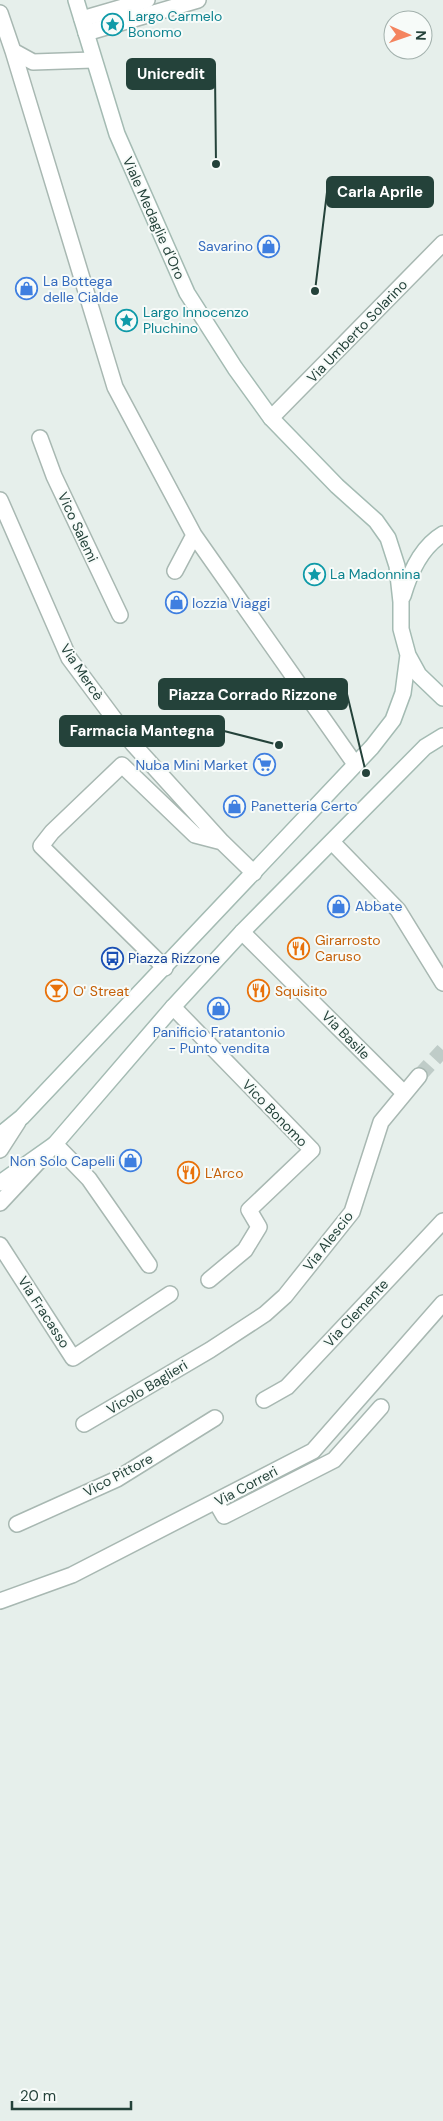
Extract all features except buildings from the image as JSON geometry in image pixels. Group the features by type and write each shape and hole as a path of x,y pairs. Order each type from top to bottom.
{"street":[{"name":"Viale Medaglie d'Oro","path":"76,0 117,134 187,292 234,368 271,418 337,486 376,521 384,532 388,538 397,566 401,602"},
{"path":"84,26 147,0"},
{"path":"84,26 198,0"},
{"path":"0,13 115,387 194,535 355,764"},
{"path":"13,51 33,62 94,60"},
{"name":"Via Umberto Solarino","path":"271,418 443,243"},
{"name":"Vico Salemi","path":"40,438 54,476 120,616"},
{"name":"Via Mercè","path":"0,500 69,658 133,744 222,842 254,873"},
{"path":"443,534 420,555 408,577 401,602 401,629 408,655 419,675 443,698"},
{"path":"175,571 194,535"},
{"path":"0,1134 22,1117 165,968 355,764 393,720 403,693 408,655"},
{"path":"0,1203 55,1144 173,1007 242,932 425,747 443,736"},
{"path":"165,968 41,846 52,832 122,765 195,834 222,842"},
{"path":"332,842 398,910 443,983"},
{"name":"Via Basile","path":"242,932 404,1093"},
{"name":"Vico Bonomo","path":"173,1007 312,1150 249,1210 259,1227 245,1250 209,1280"},
{"name":"Via Alescio","path":"210,1350 265,1314 285,1296 352,1212 381,1122 419,1076"},
{"path":"0,1150 22,1117"},
{"path":"0,1183 55,1144"},
{"path":"55,1144 89,1179 149,1265"},
{"name":"Via Clemente","path":"264,1400 287,1388 443,1221"},
{"name":"Via Fracasso","path":"0,1245 73,1358 170,1294"},
{"name":"Via Correri","path":"0,1601 72,1575 313,1451 443,1303"},
{"name":"Vicolo Baglieri","path":"84,1424 210,1350"},
{"path":"216,1502 224,1516 334,1460 381,1407"},
{"name":"Vico Pittore","path":"17,1524 117,1479 215,1418"}],"tunnel":[{"path":"419,1076 443,1050"}],"place":[{"name":"Largo Carmelo Bonomo","path":"112,24"},
{"name":"Unicredit","path":"216,164"},
{"name":"Savarino","path":"269,246"},
{"name":"La Bottega delle Cialde","path":"27,289"},
{"name":"Carla Aprile","path":"315,291"},
{"name":"Largo Innocenzo Pluchino","path":"127,320"},
{"name":"La Madonnina","path":"314,574"},
{"name":"Iozzia Viaggi","path":"176,603"},
{"name":"Farmacia Mantegna","path":"279,745"},
{"name":"Nuba Mini Market","path":"264,765"},
{"name":"Piazza Corrado Rizzone","path":"366,773"},
{"name":"Panetteria Certo","path":"235,806"},
{"name":"Abbate","path":"339,906"},
{"name":"Girarrosto Caruso","path":"299,948"},
{"name":"Piazza Rizzone","path":"112,958"},
{"name":"O' Streat","path":"57,991"},
{"name":"Squisito","path":"259,991"},
{"name":"Panificio Fratantonio - Punto vendita","path":"219,1009"},
{"name":"Non Solo Capelli","path":"131,1161"},
{"name":"L'Arco","path":"189,1173"}]}
